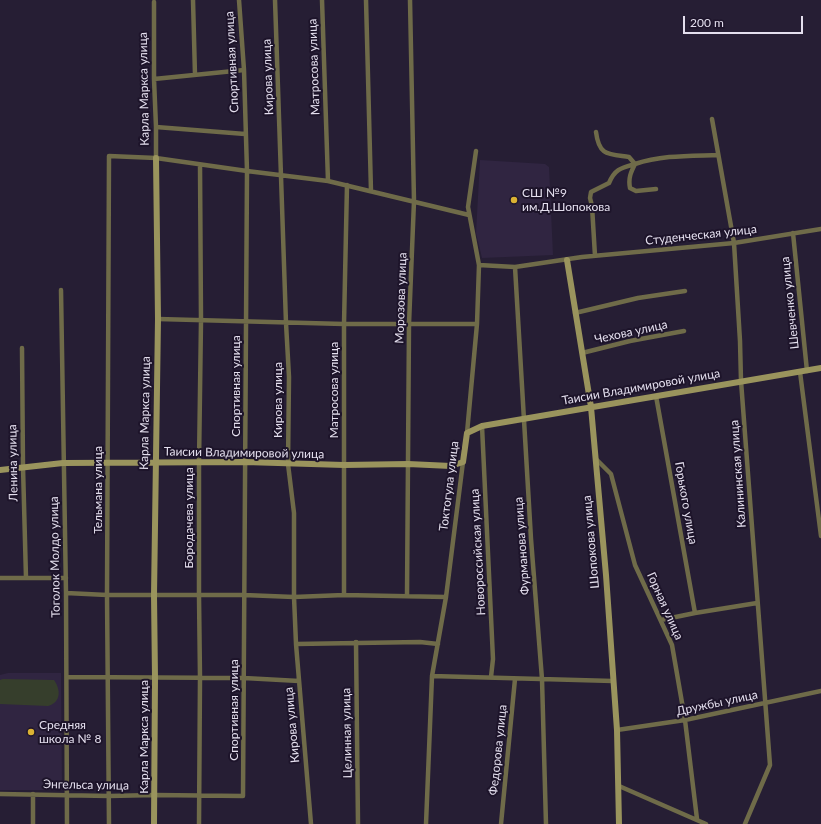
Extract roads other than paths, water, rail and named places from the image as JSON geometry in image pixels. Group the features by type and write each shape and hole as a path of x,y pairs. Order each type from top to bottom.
{"street":[{"path":"193,0 196,75"},
{"name":"Спортивная улица","path":"239,0 244,70 247,172 243,796"},
{"name":"Кирова улица","path":"275,0 289,377 288,464 294,513 294,597 296,644 311,824"},
{"name":"Матросова улица","path":"322,0 328,181"},
{"path":"366,0 371,191"},
{"name":"Морозова улица","path":"407,596 409,324 414,201 410,0"},
{"name":"Карла Маркса улица","path":"154,2 158,319 155,463 154,824"},
{"path":"154,79 244,70"},
{"name":"Калининская улица","path":"712,119 734,243 741,381 770,765 745,824"},
{"path":"156,128 245,134"},
{"path":"596,132 597,143 601,150 610,155 629,157 635,164"},
{"name":"Токтогула улица","path":"426,824 432,676 446,597 467,433 477,324 479,265 468,207 476,151"},
{"path":"595,256 592,206 590,198 591,192 609,183 613,174 622,168 647,160 672,157 718,155"},
{"name":"Тельмана улица","path":"108,824 107,595 109,156 156,158"},
{"path":"156,158 247,172 328,181 469,215"},
{"path":"635,164 628,181 630,188 636,191 656,190"},
{"name":"Бородачева улица","path":"199,824 199,463 201,321 200,165"},
{"name":"Матросова улица","path":"344,595 344,324 347,185"},
{"name":"Студенческая улица","path":"567,260 582,257 734,243 821,229"},
{"name":"Шевченко улица","path":"793,234 804,371 821,536"},
{"path":"479,265 515,267 567,260"},
{"name":"Шопокова улица","path":"567,260 591,407 606,575 617,730 620,824"},
{"name":"Фурманова улица","path":"515,267 523,418 542,679 546,824"},
{"name":"Тоголок Молдо улица","path":"61,290 66,578 67,824"},
{"path":"575,313 638,298 685,291"},
{"path":"158,319 246,323 477,324"},
{"name":"Чехова улица","path":"582,353 630,341 684,331"},
{"name":"Ленина улица","path":"22,348 26,578"},
{"name":"Таисии Владимировой улица","path":"467,433 482,426 523,418 821,368"},
{"name":"Горького улица","path":"656,396 695,613"},
{"name":"Новороссийская улица","path":"482,426 493,659 491,677"},
{"name":"Горная улица","path":"595,457 611,474 635,565 672,644 685,720 697,819"},
{"name":"Таисии Владимировой улица","path":"0,470 63,463 245,462 451,466 463,462"},
{"path":"0,578 66,578"},
{"path":"66,594 446,597"},
{"path":"661,620 757,603"},
{"path":"296,644 356,642 420,642 438,644"},
{"name":"Целинная улица","path":"356,642 358,824"},
{"path":"432,676 613,681"},
{"path":"67,677 244,678 299,681"},
{"name":"Федорова улица","path":"501,824 515,679"},
{"name":"Дружбы улица","path":"617,730 685,720 821,691"},
{"path":"618,786 706,824"},
{"name":"Энгельса улица","path":"0,794 243,796"},
{"path":"33,794 33,824"}],"place":[{"name":"СШ №9 им.Д.Шопокова","path":"514,200"},
{"name":"Средняя школа № 8","path":"31,732"}]}
